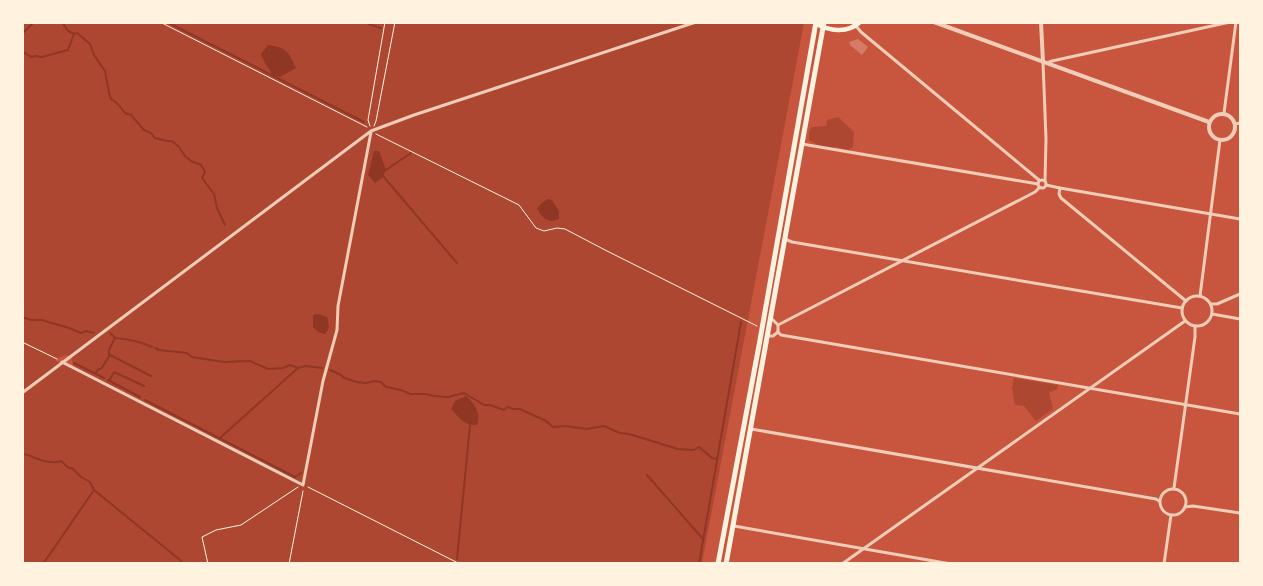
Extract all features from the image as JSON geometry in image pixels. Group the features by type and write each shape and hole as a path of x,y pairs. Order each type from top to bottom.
{"main road":[{"path":"718,564 815,23 830,29 843,30 858,24"},
{"path":"726,564 824,25"}],"street":[{"path":"22,392 371,131 696,22"},
{"path":"934,22 1209,122"},
{"path":"858,24 861,32 1044,187 1046,139 1045,62 1041,22"},
{"path":"1045,62 1230,22"},
{"path":"1224,113 1236,22"},
{"path":"1224,113 1230,116 1235,124 1234,131 1228,138 1220,140 1210,133 1208,126 1215,115 1224,113"},
{"path":"1235,124 1240,123"},
{"path":"62,362 303,485 323,381 336,330 338,306 371,131"},
{"path":"1234,131 1240,134"},
{"path":"1200,296 1220,140"},
{"path":"802,144 1039,184"},
{"path":"778,325 1035,192 1041,180 1060,188 1240,219"},
{"path":"1060,188 1059,194 1061,198 1186,301"},
{"path":"785,240 1182,308"},
{"path":"1211,304 1217,304 1240,294"},
{"path":"1200,296 1211,304 1212,314 1204,325 1190,325 1182,316 1182,308 1186,301 1200,296"},
{"path":"1212,314 1240,319"},
{"path":"771,318 778,325 778,332"},
{"path":"842,564 1185,321"},
{"path":"1174,488 1195,326"},
{"path":"768,336 773,336 778,332"},
{"path":"778,332 781,335 1240,414"},
{"path":"751,428 1159,501"},
{"path":"1174,488 1178,489 1186,499 1185,507 1179,514 1171,515 1161,509 1159,501 1162,493 1174,488"},
{"path":"1185,507 1193,506 1240,513"},
{"path":"1164,564 1171,515"},
{"path":"734,526 951,564"}],"path":[{"path":"160,22 519,205 536,228 544,231 557,228 565,229 607,252 761,328"},
{"path":"371,131 368,120 385,22"},
{"path":"371,131 376,121 395,22"},
{"path":"22,342 62,362"},
{"path":"289,564 303,485"},
{"path":"208,564 202,537 216,530 241,525 294,488 303,485 460,564"}],"shaded area":[{"path":"22,23 804,23 702,563 23,563","holes":["65,355 72,356 73,368 69,368 56,361 56,359"]},
{"path":"268,45 279,47 286,51 296,68 280,77 272,75 261,54"},
{"path":"838,117 854,132 853,147 849,150 836,147 827,150 809,140 809,131 812,127 826,126 827,120"},
{"path":"374,151 379,151 386,170 382,178 375,183 368,175"},
{"path":"548,199 552,200 559,211 559,219 549,220 539,212 537,208"},
{"path":"318,314 327,317 329,326 325,334 318,332 313,327 313,315"},
{"path":"1014,378 1058,385 1057,389 1049,393 1053,409 1036,421 1024,406 1015,405 1012,388"},
{"path":"466,396 478,413 477,425 465,422 451,409 455,401"}],"building":[{"path":"858,39 868,47 862,55 849,42"}],"waterway":[{"path":"22,34 34,22"},
{"path":"62,22 68,31 74,34 77,33 90,44 94,55 105,71 111,99 125,113 131,115 144,130 151,133 155,138 172,141 191,161 201,165 205,172 202,178 214,194 217,208 225,225"},
{"path":"167,22 364,122"},
{"path":"364,22 381,28"},
{"path":"22,54 25,53 31,57 42,57 68,50 74,34"},
{"path":"386,170 411,153"},
{"path":"383,176 457,263"},
{"path":"22,317 31,320 43,320 81,333 86,331 94,333"},
{"path":"699,564 741,322"},
{"path":"110,333 115,338 143,343 152,347"},
{"path":"109,355 109,350 115,338"},
{"path":"155,348 224,362 250,361 268,369 283,368 290,365 298,368 306,366 322,368"},
{"path":"95,373 101,369 110,355 151,376"},
{"path":"74,363 104,378"},
{"path":"220,438 298,368"},
{"path":"330,370 344,378 357,382 381,382 386,387 410,394 448,397 464,393 484,405 504,410 508,407 520,409 546,421 553,427 565,426 587,429 604,426 620,433 678,449 694,450 699,447 712,458 717,459"},
{"path":"109,381 114,372 144,386"},
{"path":"108,380 140,397"},
{"path":"145,400 295,477 301,473"},
{"path":"457,559 470,425"},
{"path":"22,454 48,462 61,461 90,482 94,490"},
{"path":"647,475 703,539"},
{"path":"43,564 94,490 185,564"}]}
